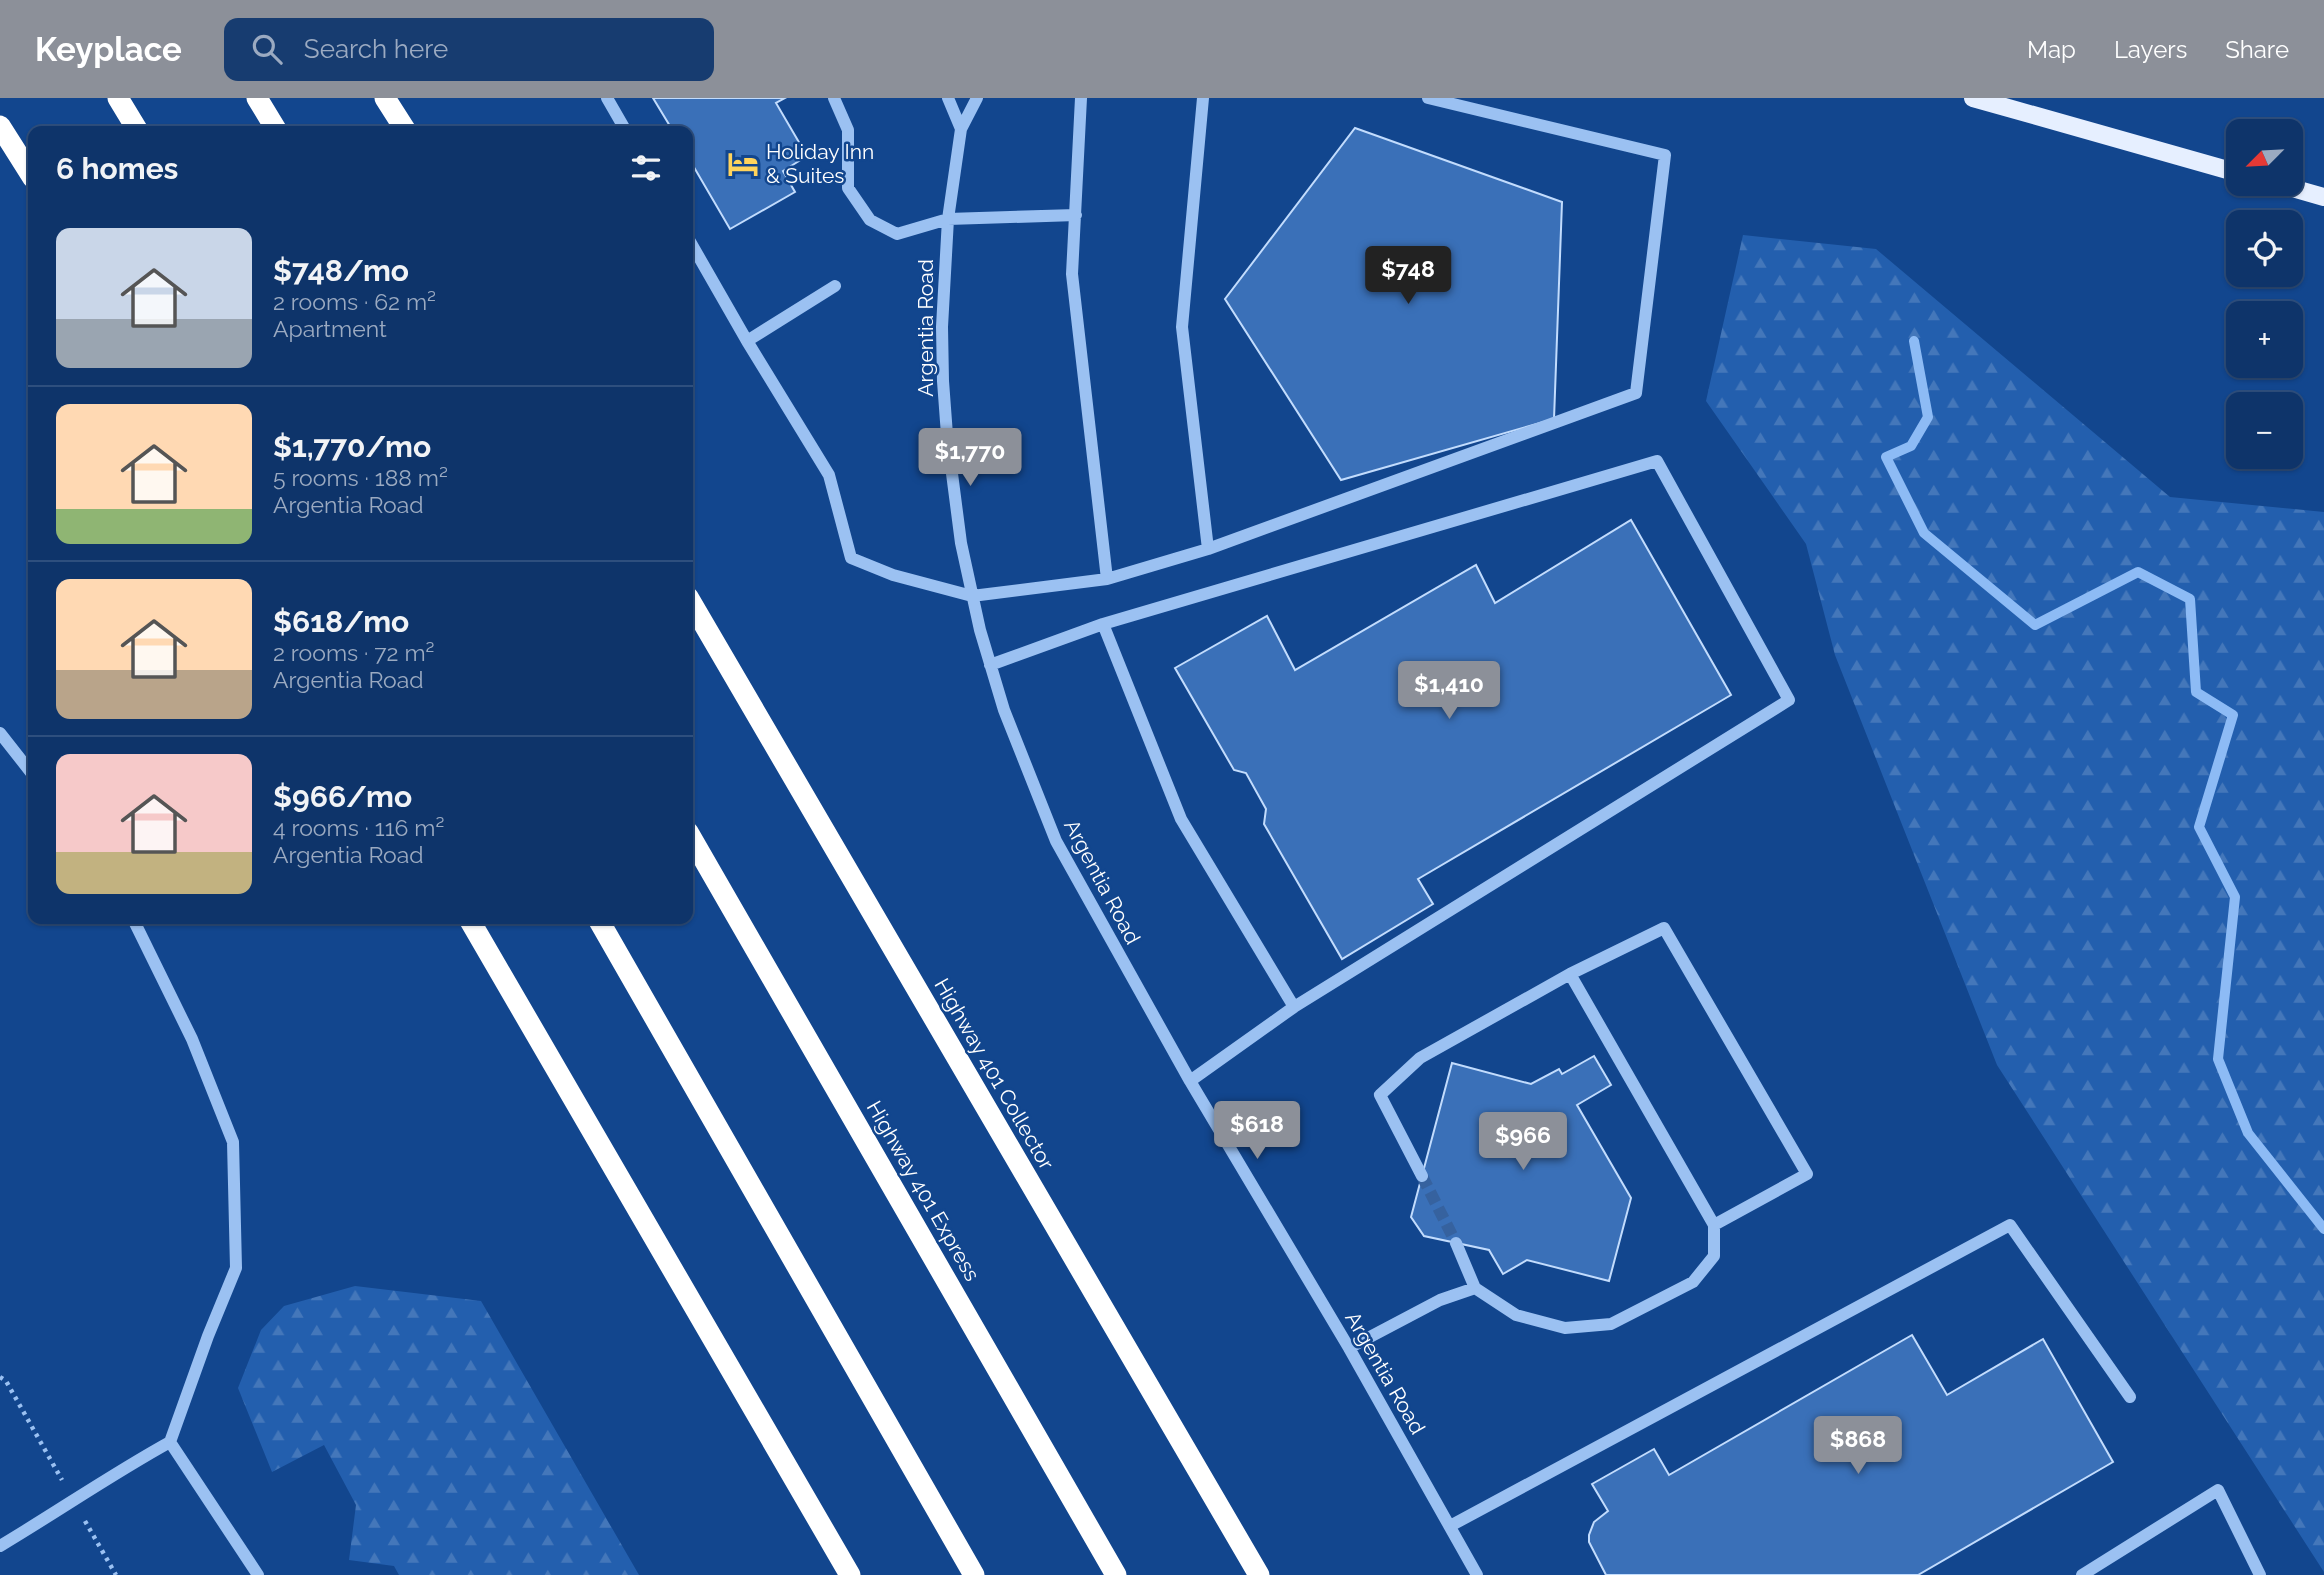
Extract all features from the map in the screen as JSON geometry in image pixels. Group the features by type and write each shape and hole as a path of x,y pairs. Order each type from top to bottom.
{"highway":[{"path":"118,98 135,126"},
{"path":"257,98 274,126"},
{"path":"385,98 403,126"},
{"path":"0,125 28,170"},
{"name":"Highway 401 Collector","path":"693,606 1259,1575"},
{"name":"Highway 401 Express","path":"693,841 1116,1575"},
{"path":"472,924 850,1575"},
{"path":"601,924 974,1575"}],"main road":[{"path":"1973,98 2226,170"},
{"path":"2303,191 2324,197"}],"street":[{"path":"607,98 623,126"},
{"path":"834,98 848,130 848,188 870,220 897,234 948,219 1076,215"},
{"path":"948,98 961,129"},
{"name":"Argentia Road","path":"977,98 961,129 948,219 942,327 943,381 953,489 972,596 990,665 1020,754 1056,841 1190,1081 1349,1348 1477,1575"},
{"path":"1081,98 1072,274 1107,579"},
{"path":"1203,98 1182,327 1208,548"},
{"path":"693,247 829,475 850,558 893,575 972,596 1107,579 1208,548 1636,393 1665,155 1428,98"},
{"path":"747,341 835,286"},
{"path":"990,665 1104,624 1657,461 1789,700 1294,1007 1190,1081"},
{"path":"1104,624 1181,819 1294,1007"},
{"path":"0,733 28,769"},
{"path":"0,1546 74,1502 126,1466 170,1442 236,1268 233,1142 192,1039 135,924"},
{"path":"1422,1176 1380,1095 1420,1058 1570,974 1664,928 1807,1174 1714,1225"},
{"path":"1456,1243 1475,1288 1516,1315 1565,1328 1611,1324 1693,1282 1714,1256 1714,1225 1570,974"},
{"path":"1450,1526 2010,1225 2130,1397"},
{"path":"1349,1348 1440,1300 1475,1288"},
{"path":"170,1442 258,1575"},
{"path":"2082,1575 2218,1490 2260,1575"}],"path":[{"path":"0,1377 6,1381 116,1575"}],"green space":[{"path":"1743,235 1876,249 2170,497 2324,512 2324,1572 1997,1065 1835,655 1806,544 1706,401"},
{"path":"355,1286 481,1301 639,1575 399,1575 394,1566 349,1560 356,1505 324,1445 272,1472 238,1388 261,1330 284,1306"}],"building":[{"name":"Holiday Inn & Suites","path":"653,98 785,98 776,103 807,156 783,171 795,192 730,229 693,166 693,126 670,126"},
{"path":"1355,128 1562,202 1554,419 1341,480 1225,299"},
{"path":"1631,520 1731,695 1418,879 1433,904 1342,959 1264,824 1266,809 1246,773 1234,770 1175,668 1267,616 1295,670 1476,565 1495,603"},
{"path":"1594,1056 1611,1085 1577,1105 1631,1198 1609,1281 1527,1260 1503,1274 1489,1250 1424,1236 1411,1217 1452,1063 1531,1084 1559,1069 1562,1074"},
{"path":"1912,1335 1947,1395 2043,1339 2113,1462 1918,1575 1606,1575 1589,1542 1594,1522 1608,1511 1592,1484 1654,1449 1669,1475"}],"waterway":[{"path":"1914,341 1928,417 1911,446 1886,457 1924,533 2035,625 2138,572 2190,599 2196,692 2233,715 2199,827 2235,897 2218,1059 2248,1133 2324,1229"}],"tunnel":[{"path":"1422,1176 1456,1243"}],"place":[{"name":"Holiday Inn & Suites","path":"743,164"}]}
